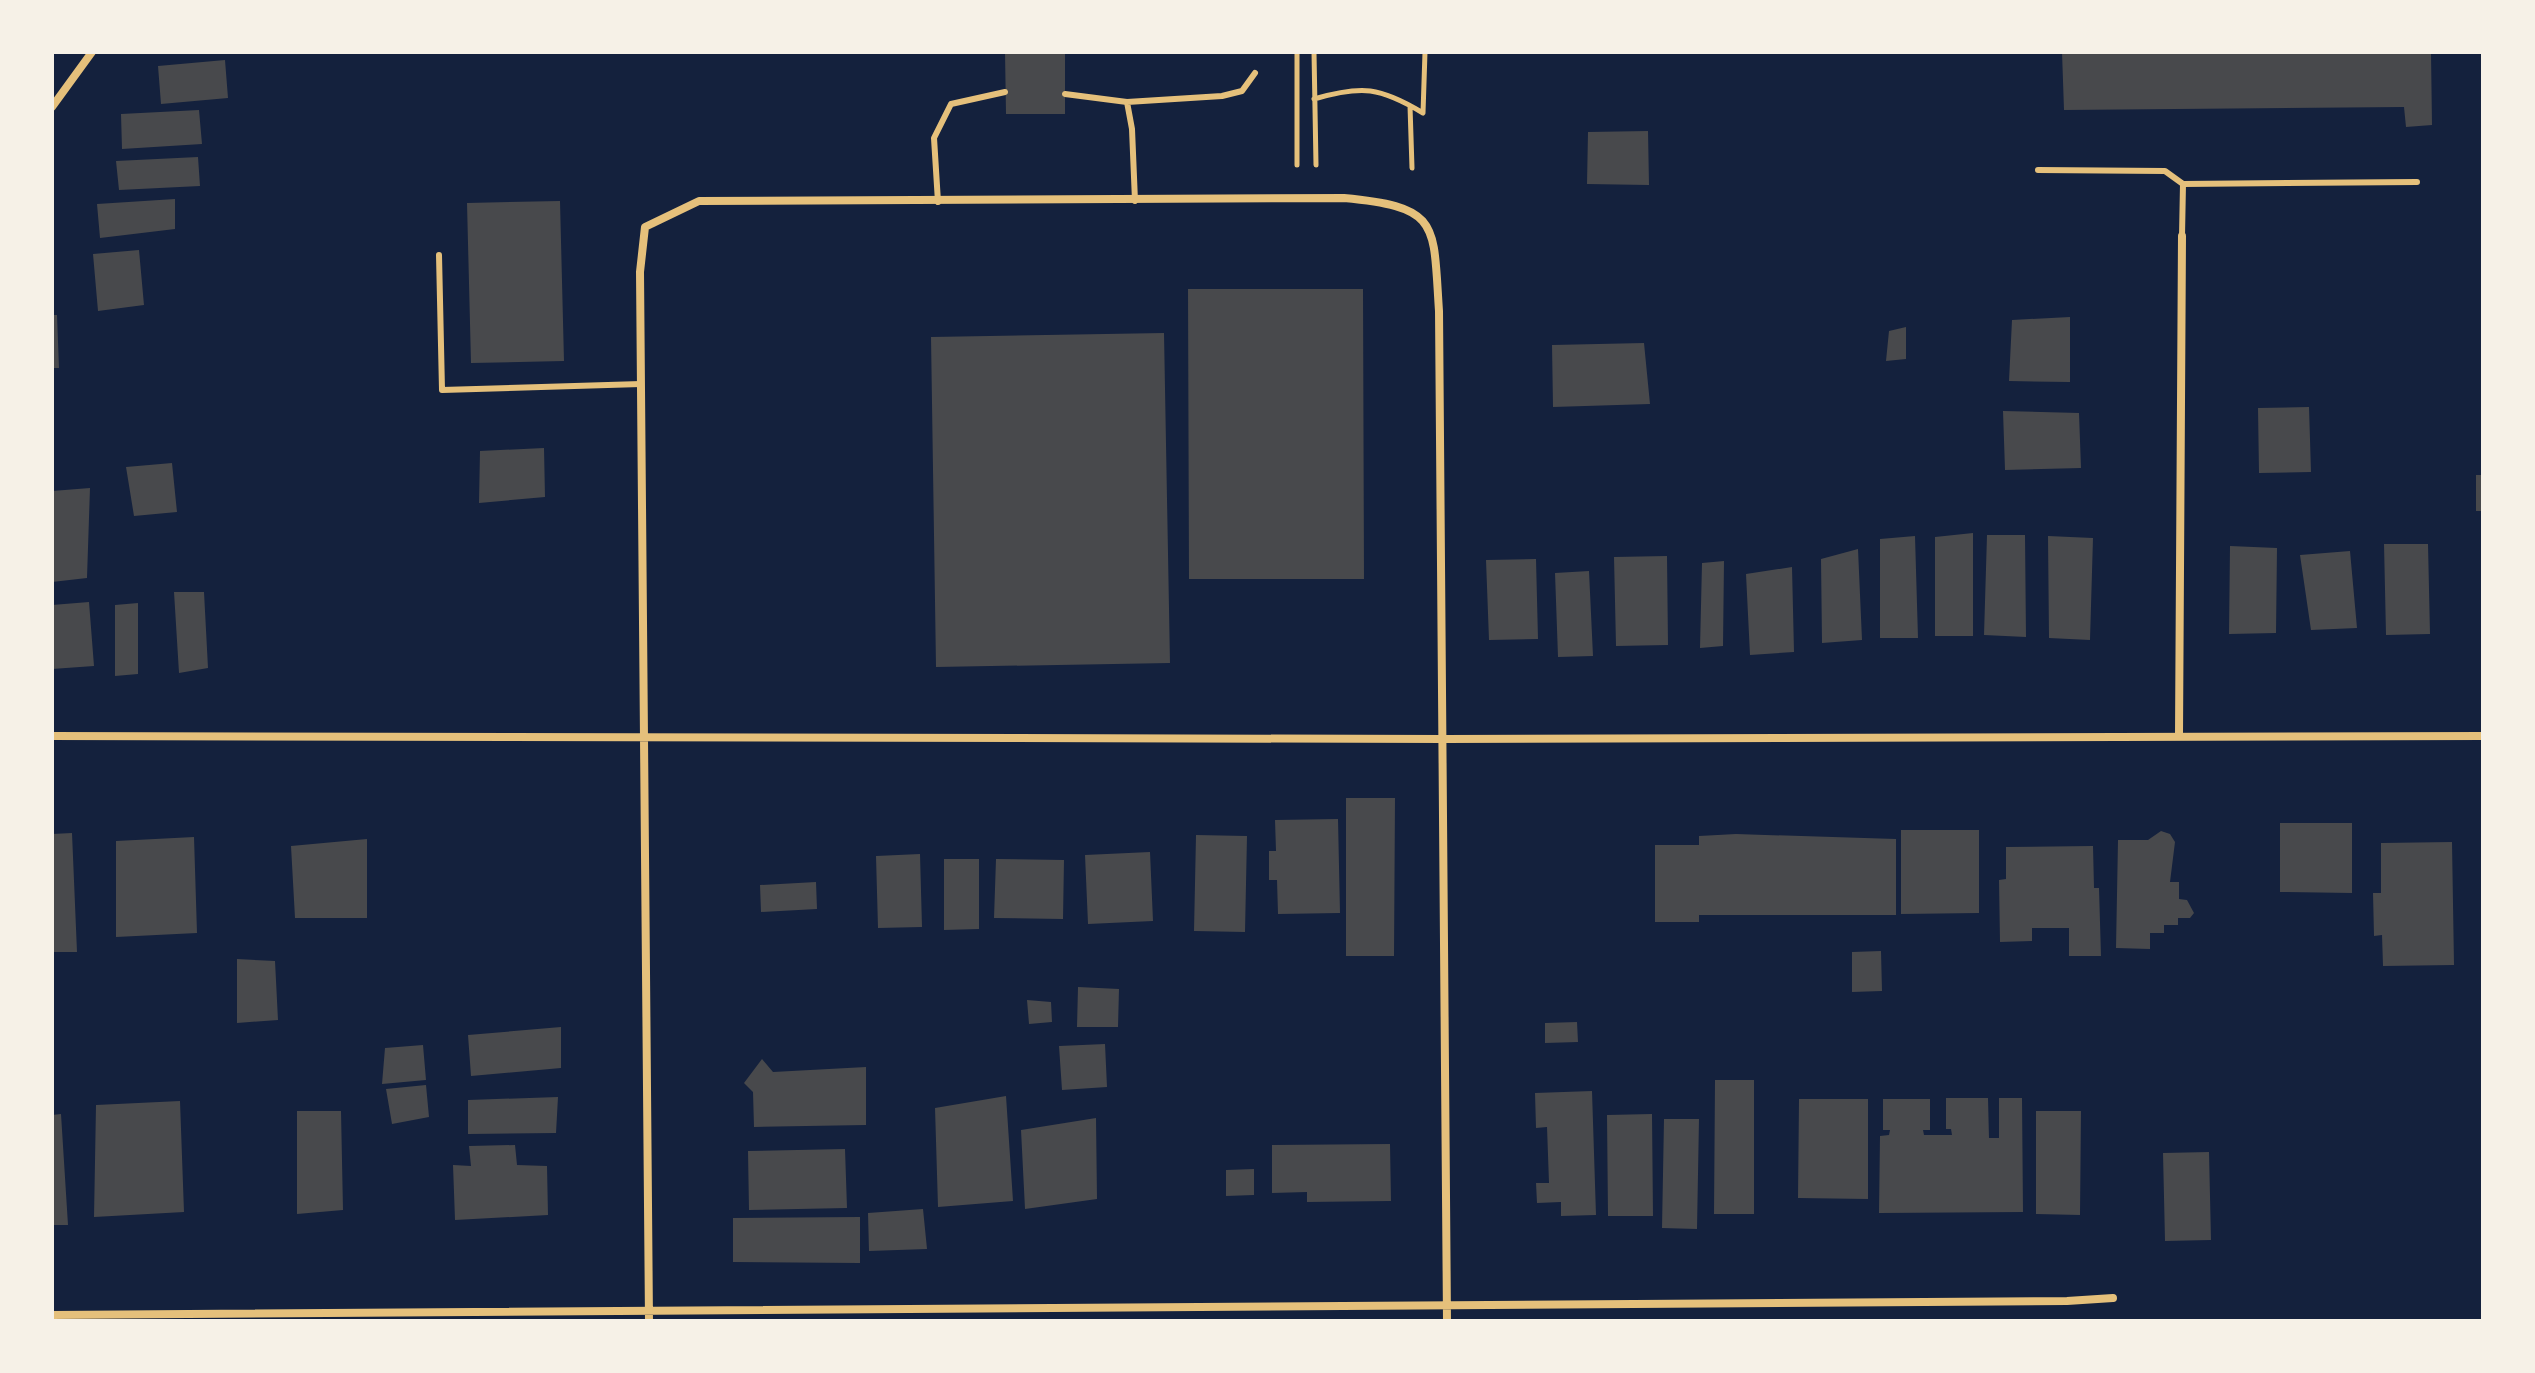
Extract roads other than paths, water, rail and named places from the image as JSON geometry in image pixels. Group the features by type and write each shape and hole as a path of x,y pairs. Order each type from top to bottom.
{"street":[{"path":"52,107 92,52"},
{"path":"649,1321 640,272 645,227 699,201 1344,198 1391,203 1421,215 1434,235 1439,311 1445,739 1447,1321"},
{"path":"2179,735 2182,236"},
{"path":"52,736 1445,739 2483,736"},
{"path":"52,1315 649,1309 1447,1307 2113,1298"}],"lane":[{"path":"1065,94 1127,102 1222,96 1242,91 1255,73"},
{"path":"938,202 934,138 951,104 1005,92"},
{"path":"1127,102 1132,129 1135,201"},
{"path":"2038,170 2165,171 2183,184 2417,182"},
{"path":"2182,236 2183,184"},
{"path":"439,255 442,390 641,384"}]}
